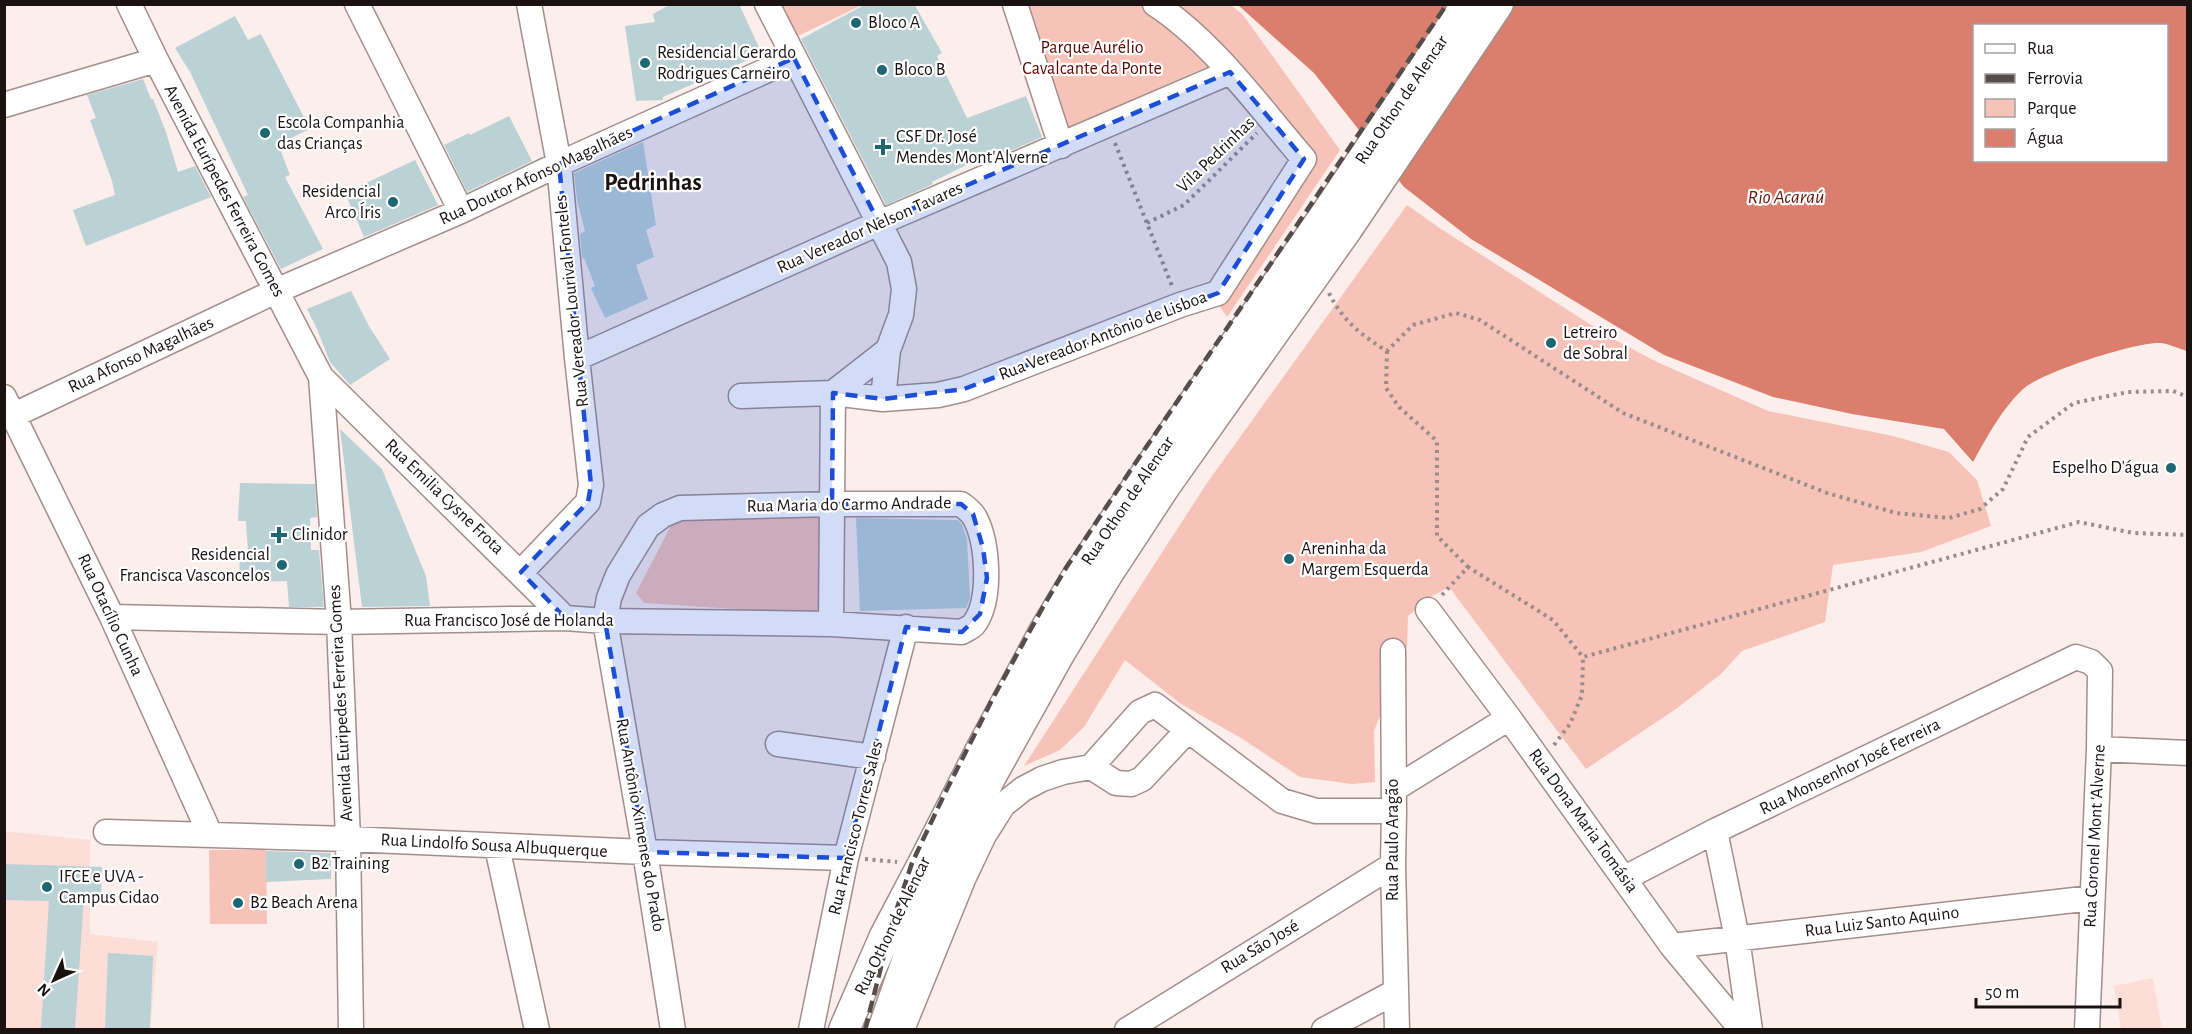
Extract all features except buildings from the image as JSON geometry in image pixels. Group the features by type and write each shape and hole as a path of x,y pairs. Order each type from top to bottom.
{"main road":[{"name":"Rua Othon de Alencar","path":"884,1029 912,948 948,864 991,776 1059,654 1108,573 1154,504 1314,275 1336,221 1467,4"},
{"name":"Rua Othon de Alencar","path":"844,1029 885,936 993,727 1044,632 1077,577 1182,420 1336,221 1498,4"}],"street":[{"path":"357,4 461,211"},
{"name":"Rua Vereador Lourival Fonteles","path":"521,572 588,502 591,485 559,164 529,4"},
{"path":"767,4 899,262 904,289 901,315 888,350 883,399"},
{"path":"1015,4 1061,146"},
{"path":"1155,4 1175,17 1230,72 1270,120"},
{"name":"Avenida Eurípedes Ferreira Gomes","path":"132,5 156,60 321,377"},
{"name":"Rua Doutor Afonso Magalhães","path":"276,291 461,211 794,58"},
{"path":"4,105 156,60"},
{"name":"Rua Vereador Nelson Tavares","path":"577,358 879,223 1230,72"},
{"name":"Rua Vereador Antônio de Lisboa","path":"741,396 833,393 883,399 938,395 964,389 1180,305 1218,293 1304,159 1270,120"},
{"name":"Rua Afonso Magalhães","path":"8,409 276,291"},
{"path":"831,624 833,393 888,350"},
{"name":"Rua Emilia Cysne Frota","path":"321,377 566,618"},
{"name":"Avenida Euripedes Ferreira Gomes","path":"321,377 339,622 348,839 351,1029"},
{"name":"Rua Otacílio Cunha","path":"8,409 112,617 210,834"},
{"name":"Rua Maria do Carmo Andrade","path":"605,621 609,598 618,575 648,526 663,515 680,508 832,504 961,504 973,514 979,528 987,578 980,614 972,627 962,632 906,627"},
{"name":"Rua Dona Maria Tomásia","path":"1428,610 1509,718 1672,946 1742,1029"},
{"name":"Rua Francisco José de Holanda","path":"112,617 339,622 566,618 605,621 906,627"},
{"name":"Rua Antônio Ximenes do Prado","path":"605,621 673,1029"},
{"name":"Rua Francisco Torres Sales","path":"811,1029 846,858 906,627"},
{"name":"Rua Paulo Aragão","path":"1393,651 1396,1029"},
{"name":"Rua Coronel Mont 'Alverne","path":"2076,657 2091,662 2100,671 2099,749 2087,1029"},
{"name":"Rua Monsenhor José Ferreira","path":"1625,878 1715,831 2076,657"},
{"path":"900,1029 906,1022 964,877 984,835 1003,806 1023,789 1042,779 1090,766 1140,712 1155,705 1282,801 1316,811 1394,800 1509,718"},
{"path":"1090,766 1116,783 1131,784 1142,779 1187,731"},
{"path":"778,744 873,757"},
{"path":"2099,749 2187,753"},
{"path":"1715,831 1737,938 1750,1029"},
{"name":"Rua Lindolfo Sousa Albuquerque","path":"106,832 846,858"},
{"path":"497,847 537,1029"},
{"name":"Rua São José","path":"1132,1028 1393,865"},
{"name":"Rua Luiz Santo Aquino","path":"1672,946 2091,898"},
{"path":"1324,1029 1395,992"}],"path":[{"name":"Vila Pedrinhas","path":"1147,223 1184,205 1270,120"},
{"path":"1108,125 1180,305"},
{"path":"1314,275 1325,283 1337,309 1361,334 1387,351"},
{"path":"1541,763 1570,724 1582,695 1583,657 1553,620 1468,567 1437,536 1437,441 1399,407 1386,388 1387,351 1413,325 1456,314 1480,320 1623,413 1827,493 1896,513 1949,518 1980,509 2003,489 2028,437 2074,403 2128,392 2173,391 2187,397"},
{"path":"1583,657 2079,522 2133,532 2187,535"},
{"path":"1428,610 1468,567"},
{"path":"846,858 923,864"}],"highlighted area":[{"path":"794,58 879,223 1230,72 1304,159 1218,293 964,389 883,399 833,393 832,504 961,504 973,514 983,548 987,578 980,614 962,632 906,627 846,858 645,852 605,621 565,618 521,572 588,502 591,485 559,164"}],"shaded area":[{"name":"IFCE e UVA - Campus Cidao","path":"4,831 90,840 90,934 158,942 150,1029 5,1029"},
{"path":"2153,978 2162,1029 2121,1029 2114,986"}],"green space":[{"path":"778,5 862,5 794,38"},
{"name":"Parque Aurélio Cavalcante da Ponte","path":"1007,5 1231,5 1243,15 1340,150 1227,317 1216,301 1309,167 1213,64 1065,129"},
{"path":"1407,205 1613,339 1657,362 1768,411 1893,436 1949,452 1977,480 1991,526 1921,552 1833,565 1825,622 1742,651 1721,674 1676,709 1586,769 1449,587 1434,595 1408,616 1407,647 1374,731 1375,782 1352,784 1300,777 1241,738 1181,704 1125,660 1084,727 1060,750 1024,766 1207,483"},
{"path":"821,511 824,615 644,603 636,593 674,520"},
{"name":"B2 Beach Arena","path":"209,850 266,850 267,924 210,924"}],"water":[{"name":"Rio Acaraú","path":"1238,5 2187,5 2187,351 2168,344 2149,344 2089,359 2047,375 2022,390 2007,406 1973,462 1944,429 1852,414 1773,397 1664,355 1471,239 1404,187 1314,73"}],"railway":[{"path":"865,1030 893,920 912,863 993,698 1043,607 1132,468 1447,4"}],"place":[{"name":"Bloco A","path":"856,23"},
{"name":"Residencial Gerardo Rodrigues Carneiro","path":"645,63"},
{"name":"Bloco B","path":"882,70"},
{"name":"Escola Companhia das Crianças","path":"265,133"},
{"name":"CSF Dr. José Mendes Mont'Alverne","path":"883,147"},
{"name":"Residencial Arco Íris","path":"393,202"},
{"name":"Letreiro de Sobral","path":"1551,343"},
{"name":"Espelho D'água","path":"2171,468"},
{"name":"Clinidor","path":"279,535"},
{"name":"Areninha da Margem Esquerda","path":"1289,559"},
{"name":"Residencial Francisca Vasconcelos","path":"282,565"},
{"name":"B2 Training","path":"299,864"},
{"name":"IFCE e UVA - Campus Cidao","path":"47,887"},
{"name":"B2 Beach Arena","path":"238,903"}],"district":[{"name":"Pedrinhas","path":"653,183"}]}
